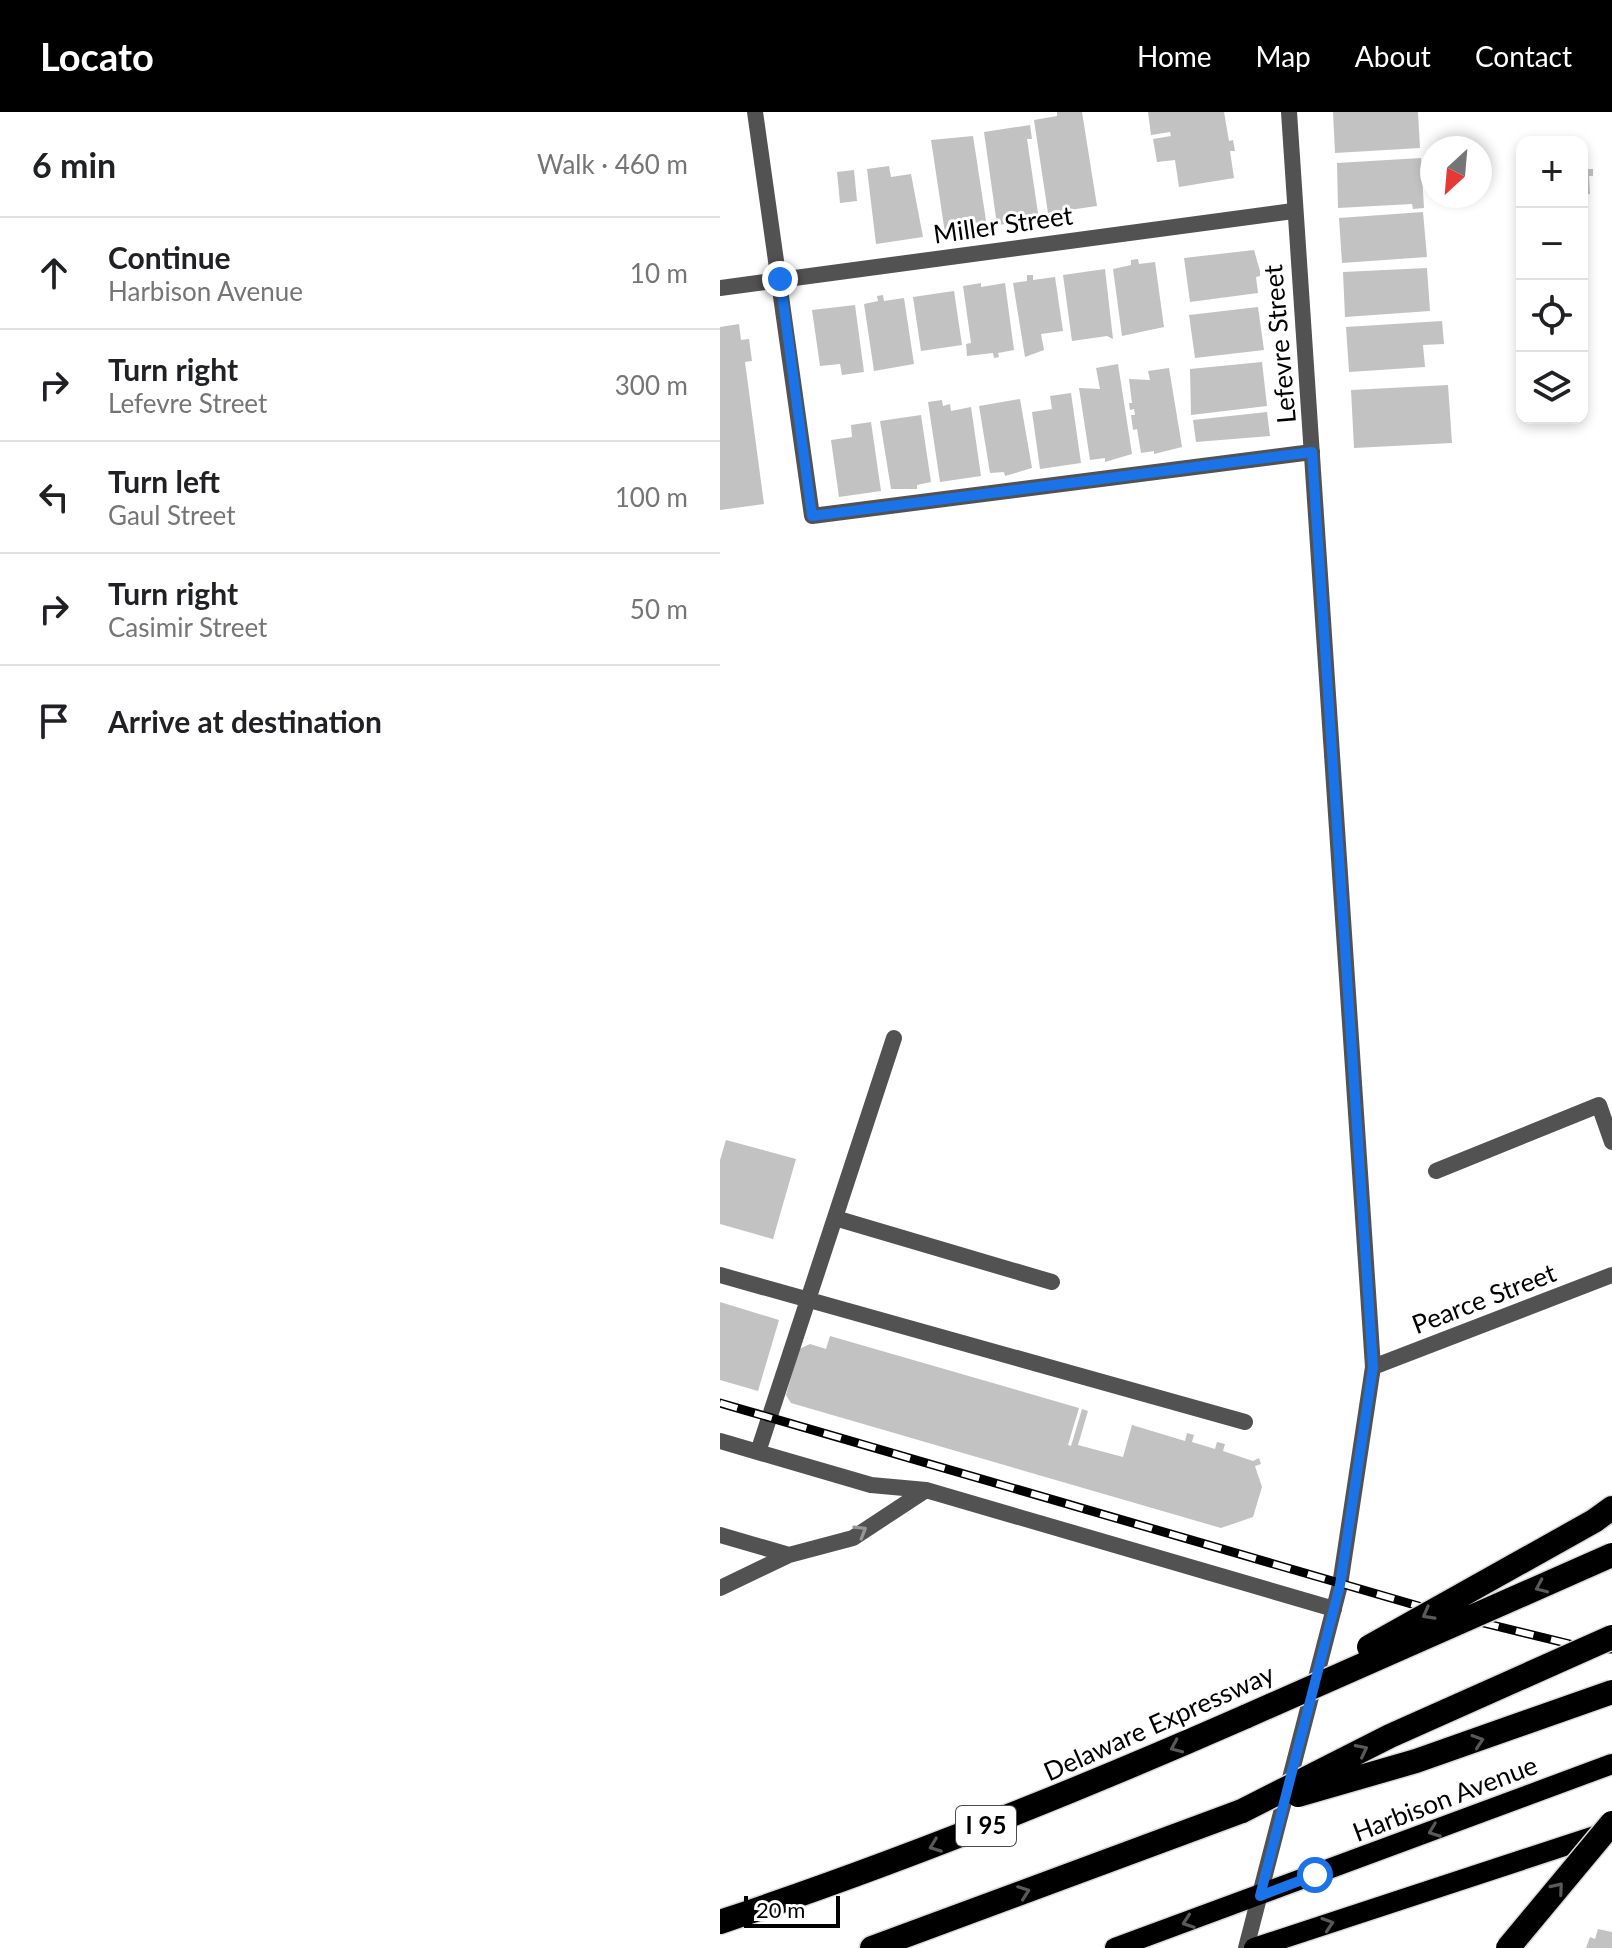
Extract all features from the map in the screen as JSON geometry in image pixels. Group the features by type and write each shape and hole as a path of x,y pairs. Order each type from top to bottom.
{"highway":[{"path":"1247,1716 1603,1514"},
{"name":"Delaware Expressway","path":"720,1922 859,1876 1070,1794 1612,1555"},
{"path":"1242,1811 1390,1736 1612,1637"},
{"path":"872,1948 1242,1811 1416,1761 1612,1692"},
{"path":"1508,1948 1612,1823"}],"main road":[{"name":"Harbison Avenue","path":"1115,1948 1612,1764"},
{"path":"1254,1948 1612,1830"}],"street":[{"path":"755,112 815,516 1312,452"},
{"name":"Lefevre Street","path":"1246,1948 1334,1609 1373,1367 1293,211 1289,112"},
{"name":"Miller Street","path":"720,288 1293,211"},
{"path":"758,1452 894,1038"},
{"path":"1436,1171 1599,1105 1612,1142"},
{"path":"835,1218 1052,1282"},
{"path":"720,1275 1245,1422"},
{"name":"Pearce Street","path":"1373,1367 1612,1275"},
{"path":"720,1441 871,1485 926,1490 1334,1609"},
{"path":"720,1588 789,1555 853,1538 926,1490"},
{"path":"720,1535 789,1555"}],"building":[{"path":"1057,112 1082,112 1097,206 1048,213 1034,120 1057,116"},
{"path":"1148,112 1224,112 1229,141 1233,140 1235,151 1230,151 1234,178 1179,187 1175,160 1157,162 1153,139 1171,136 1170,132 1151,135"},
{"path":"1333,112 1418,112 1420,148 1335,153"},
{"path":"1030,125 1032,139 1027,139 1039,220 997,225 984,132"},
{"path":"973,136 987,227 945,233 931,140"},
{"path":"1420,158 1420,208 1424,208 1413,209 1412,204 1338,208 1337,163"},
{"path":"889,166 891,177 911,174 923,237 876,244 867,169"},
{"path":"1588,169 1593,169 1593,176 1589,176 1590,194"},
{"path":"854,170 857,201 840,203 837,172"},
{"path":"1423,212 1427,257 1342,263 1339,218"},
{"path":"1254,250 1260,271 1260,276 1256,277 1258,293 1190,302 1184,258"},
{"path":"1138,259 1139,264 1155,262 1164,327 1122,336 1113,269 1131,265 1131,260"},
{"path":"1427,268 1430,311 1345,317 1343,272"},
{"path":"1105,269 1113,339 1107,336 1072,341 1063,275"},
{"path":"1027,275 1033,275 1033,280 1055,277 1063,331 1041,334 1044,350 1025,357 1013,283 1027,281"},
{"path":"981,283 981,287 1005,283 1014,350 998,353 999,357 994,358 993,353 967,356 966,344 971,343 963,286"},
{"path":"954,291 962,345 921,351 913,297"},
{"path":"883,295 884,301 904,298 914,364 874,371 864,304 878,301 877,296"},
{"path":"855,305 864,372 842,375 840,364 820,366 812,310"},
{"path":"1258,307 1264,350 1195,358 1189,315"},
{"path":"1442,321 1444,344 1423,345 1425,367 1349,372 1346,327"},
{"path":"739,324 741,340 749,339 752,361 745,362 764,504 720,510 720,327"},
{"path":"1262,362 1267,406 1191,415 1190,369"},
{"path":"1118,364 1132,454 1105,462 1105,458 1090,460 1079,388 1100,389 1096,368"},
{"path":"1169,368 1182,447 1154,454 1154,451 1141,453 1137,429 1133,430 1131,415 1135,415 1134,409 1130,410 1129,379 1150,380 1148,371"},
{"path":"1448,385 1452,443 1354,448 1351,390"},
{"path":"1071,393 1081,463 1040,469 1032,412 1052,409 1050,396"},
{"path":"1020,399 1032,468 1005,476 1004,472 990,473 979,406"},
{"path":"942,400 943,406 950,404 951,411 971,407 981,476 940,482 928,402"},
{"path":"1267,412 1270,436 1196,442 1193,420"},
{"path":"921,415 931,482 917,485 917,489 891,489 880,421"},
{"path":"871,422 881,491 839,497 831,440 852,437 851,425"},
{"path":"726,1140 796,1159 773,1239 720,1224 720,1160"},
{"path":"720,1302 779,1320 758,1391 720,1380"},
{"path":"830,1336 1079,1408 1068,1445 1071,1446 1082,1409 1088,1411 1078,1445 1123,1457 1132,1425 1185,1441 1187,1433 1194,1435 1192,1442 1215,1449 1217,1442 1225,1444 1223,1451 1253,1461 1259,1458 1261,1464 1255,1466 1262,1487 1253,1517 1221,1528 791,1403 786,1395 799,1349 810,1344 826,1349"},
{"path":"1598,1929 1612,1932 1612,1948 1586,1948 1590,1937 1595,1939"}],"railway":[{"path":"720,1403 1439,1612 1586,1648 1612,1649"}],"route":[{"path":"780,279 812,516 1312,452 1373,1367 1340,1585 1260,1896 1315,1875"}]}
